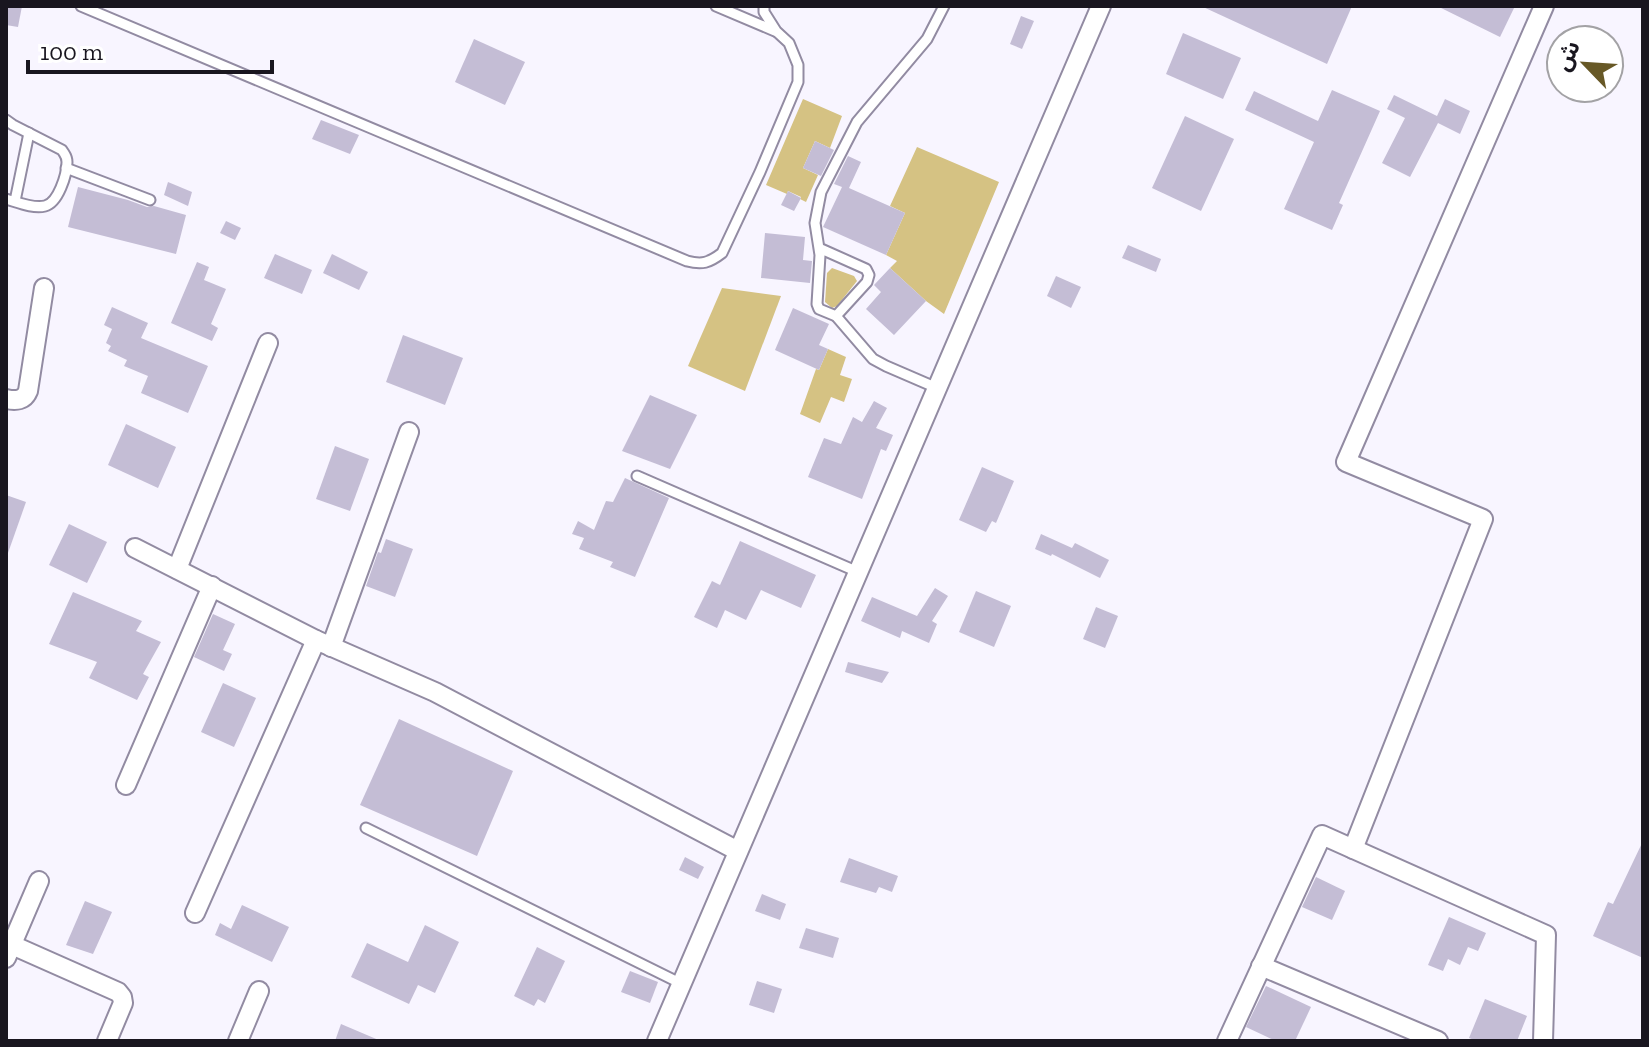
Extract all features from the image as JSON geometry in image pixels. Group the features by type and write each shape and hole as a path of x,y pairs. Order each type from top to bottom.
{"street":[{"path":"657,1041 1101,6"},
{"path":"1353,849 1483,519 1346,462 1544,6"},
{"path":"6,399 23,399 28,391 44,288"},
{"path":"177,569 268,343"},
{"path":"195,913 324,643 409,432"},
{"path":"135,548 324,643 435,692 738,851"},
{"path":"126,785 212,586"},
{"path":"1227,1041 1322,835 1546,935 1543,1041"},
{"path":"39,881 9,951 118,992 123,1003 107,1041"},
{"path":"1261,966 1438,1041"},
{"path":"238,1041 259,991"},
{"path":"1387,1041 1395,1023"}],"lane":[{"path":"81,6 700,265 722,253 798,82 798,65 789,43 776,31 764,12 764,6"},
{"path":"716,6 776,31"},
{"path":"937,388 873,359 836,316 819,309 819,248 815,223 821,192 857,122 927,39 944,6"},
{"path":"6,120 62,150 67,158 58,195 51,204 37,207 10,200 29,133"},
{"path":"66,168 150,200"},
{"path":"819,248 866,269 869,275 867,282 836,316"},
{"path":"637,476 858,572"},
{"path":"366,828 682,984"}],"shaded area":[{"path":"803,99 842,116 830,148 815,141 803,168 818,175 806,202 788,191 787,194 766,185"},
{"path":"917,147 999,182 944,314 890,268 897,261 886,255 905,213 890,206"},
{"path":"832,268 854,276 857,281 832,308 825,302 827,273"},
{"path":"722,288 781,296 745,391 688,366"},
{"path":"828,349 846,357 840,375 852,379 844,402 831,397 820,423 800,414 816,369 819,370"}],"building":[{"path":"6,6 22,6 18,27 6,25"},
{"path":"1201,6 1352,6 1327,64"},
{"path":"1437,6 1515,6 1500,37"},
{"path":"1021,16 1034,21 1022,49 1010,44"},
{"path":"1183,33 1241,58 1223,99 1166,74"},
{"path":"474,39 525,62 505,105 455,82"},
{"path":"1332,90 1380,111 1339,203 1343,205 1332,230 1284,209 1314,142 1245,110 1254,91 1318,121"},
{"path":"1394,95 1437,116 1445,99 1470,111 1460,134 1438,123 1410,177 1382,163 1405,118 1387,109"},
{"path":"1185,116 1234,139 1201,211 1152,188"},
{"path":"321,120 359,135 350,154 312,139"},
{"path":"815,141 834,150 821,176 803,168"},
{"path":"848,156 861,162 849,188 905,213 886,255 823,227 842,187 834,184"},
{"path":"168,182 192,192 188,206 164,195"},
{"path":"78,187 186,215 176,254 68,227"},
{"path":"788,191 801,198 794,211 781,205"},
{"path":"226,221 241,228 235,240 220,233"},
{"path":"765,233 805,237 803,260 812,261 810,283 761,278"},
{"path":"1128,245 1161,259 1156,272 1122,258"},
{"path":"275,254 312,270 302,294 264,278"},
{"path":"332,254 368,272 359,290 323,273"},
{"path":"197,262 209,267 204,280 226,289 211,324 218,328 212,341 171,323"},
{"path":"890,268 926,301 894,335 866,309 881,292 874,285"},
{"path":"1056,276 1081,287 1071,308 1047,296"},
{"path":"112,307 148,323 141,338 208,366 188,413 141,393 148,376 124,366 127,360 108,351 111,346 106,343 112,329 104,325"},
{"path":"793,308 829,324 819,345 828,349 819,370 775,350"},
{"path":"403,335 463,358 445,405 386,382"},
{"path":"650,395 697,415 670,469 622,451"},
{"path":"874,401 887,408 876,428 893,435 886,451 881,449 862,499 808,477 824,438 841,444 853,417 862,422"},
{"path":"126,424 176,447 158,488 108,465"},
{"path":"335,446 369,459 350,511 316,499"},
{"path":"982,467 1014,481 996,523 992,521 986,532 959,520"},
{"path":"625,478 669,498 635,577 610,567 613,562 579,549 584,538 572,534 578,521 594,530 606,501 613,502"},
{"path":"6,495 26,502 8,553 6,553"},
{"path":"69,524 107,542 87,583 49,565"},
{"path":"1041,534 1072,548 1075,543 1109,560 1100,578 1035,549"},
{"path":"386,539 413,549 395,597 366,586"},
{"path":"740,541 816,575 801,608 761,590 746,620 725,610 717,628 694,617 712,581 720,585"},
{"path":"935,588 948,596 932,621 937,624 929,643 902,631 900,638 861,621 872,597 917,616"},
{"path":"976,591 1011,606 994,647 959,632"},
{"path":"73,592 142,621 136,631 161,642 143,674 149,677 137,700 89,678 97,662 49,644"},
{"path":"1096,607 1118,616 1105,648 1083,639"},
{"path":"213,614 235,624 223,650 232,654 224,671 194,657"},
{"path":"848,662 889,672 882,683 845,672"},
{"path":"223,683 256,698 234,747 201,732"},
{"path":"399,719 513,771 477,856 360,805"},
{"path":"1643,841 1643,958 1593,936 1608,902 1613,904"},
{"path":"685,857 704,867 698,879 679,870"},
{"path":"849,858 898,876 892,892 879,887 876,893 840,882"},
{"path":"1316,877 1345,891 1332,920 1302,907"},
{"path":"762,894 786,904 780,920 755,911"},
{"path":"85,901 112,912 93,954 66,945"},
{"path":"242,905 289,927 272,962 215,935 220,923 231,929"},
{"path":"1449,917 1486,933 1478,951 1468,947 1460,965 1448,959 1443,971 1428,965"},
{"path":"425,925 459,942 435,993 418,985 409,1004 351,977 367,943 408,962"},
{"path":"806,928 839,938 833,958 799,948"},
{"path":"537,947 565,961 545,1003 538,999 534,1006 514,996"},
{"path":"630,971 658,982 650,1003 621,992"},
{"path":"757,981 782,989 774,1013 749,1005"},
{"path":"1266,986 1311,1007 1295,1041 1276,1041 1246,1027"},
{"path":"1485,999 1527,1016 1517,1041 1477,1041 1469,1038"},
{"path":"341,1024 381,1041 335,1041"}]}
